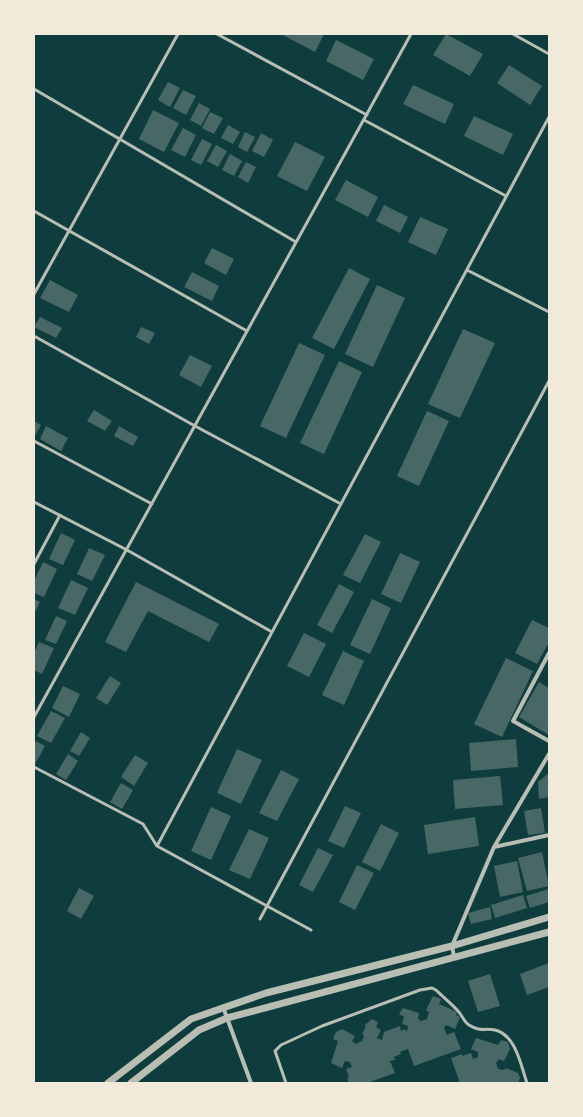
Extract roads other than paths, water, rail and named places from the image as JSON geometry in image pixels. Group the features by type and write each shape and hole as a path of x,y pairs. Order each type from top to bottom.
{"street":[{"path":"549,652 513,721 549,741"},
{"path":"454,957 452,946 494,847 549,754"},
{"path":"494,847 549,835"},
{"path":"108,1083 191,1019 266,993 452,946 549,917"},
{"path":"131,1083 199,1030 227,1018 549,932"},
{"path":"223,1007 251,1083"}],"lane":[{"path":"34,294 178,34"},
{"path":"217,34 367,115"},
{"path":"34,717 411,34"},
{"path":"513,34 549,54"},
{"path":"34,89 296,242"},
{"path":"157,846 549,117"},
{"path":"364,120 506,196"},
{"path":"34,211 247,331"},
{"path":"467,270 549,312"},
{"path":"34,336 195,426 341,504"},
{"path":"260,919 549,382"},
{"path":"34,441 152,504"},
{"path":"34,502 127,550 272,632"},
{"path":"34,564 60,515"},
{"path":"34,767 143,824 157,846 311,930"},
{"path":"286,1083 275,1052 281,1045 322,1026 420,990 432,988 457,1009 469,1025 481,1031 494,1030 505,1034 512,1041 527,1083"}]}
